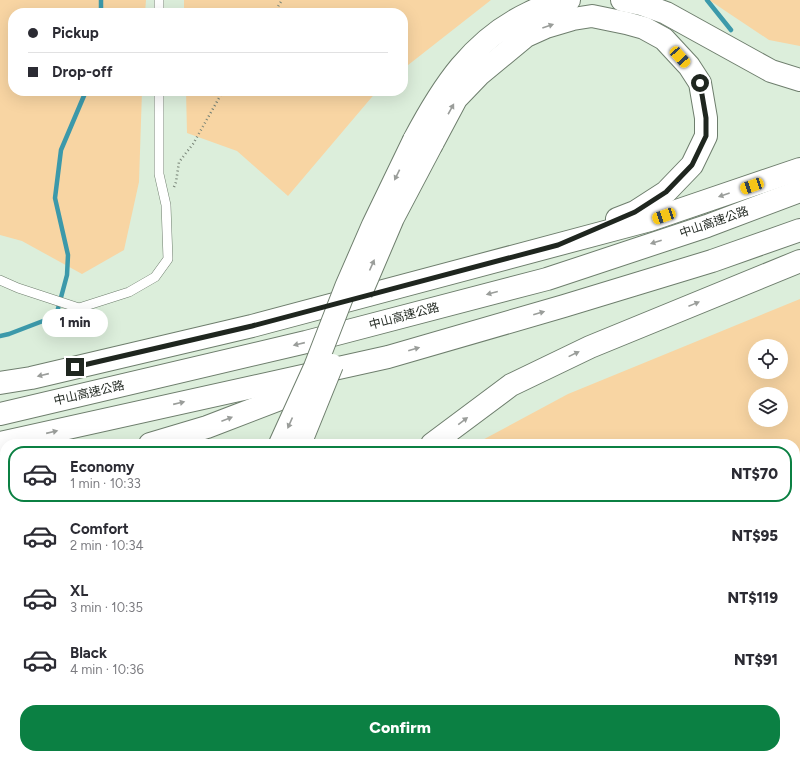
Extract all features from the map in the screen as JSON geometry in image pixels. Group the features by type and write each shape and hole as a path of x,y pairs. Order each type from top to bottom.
{"highway":[{"path":"302,439 423,142 432,106 468,57 486,40 515,20 538,9 569,0"},
{"path":"622,0 640,4 666,13 771,72 800,80"},
{"path":"282,439 315,367 346,287 373,224 423,142 456,99 480,74 526,36 546,27 573,18 592,16 644,28 664,39 688,66 700,83 706,118 706,136 692,165 666,192 635,212 558,245"},
{"path":"0,383 31,378 252,326 558,245 650,220 800,169"},
{"name":"中山高速公路","path":"0,414 306,342 547,278 706,226 800,191"},
{"path":"18,439 388,356 579,302 712,260 800,230"},
{"path":"439,439 511,385 590,347 800,261"},
{"path":"167,439 207,427 388,356"}],"lane":[{"path":"0,280 18,288 79,308 129,292 155,277 168,259 166,204 159,174 159,96"}],"path":[{"path":"166,204 176,182 179,162 193,144 220,96"}],"shaded area":[{"path":"0,0 146,0 145,8 8,8 8,96 142,96 139,182 124,250 82,274 22,241 0,235"},
{"path":"184,0 491,0 408,65 408,8 184,8"},
{"path":"709,0 800,0 800,46 769,40"},
{"path":"186,96 373,96 288,196 237,151 187,133"},
{"path":"800,299 800,439 484,439 568,394"}],"waterway":[{"path":"101,0 101,8"},
{"path":"707,0 731,30"},
{"path":"0,336 56,316 67,275 68,255 55,198 61,150 84,96"}],"route":[{"path":"75,367 252,326 558,245 635,212 666,192 692,165 706,136 706,118 700,83"}]}
